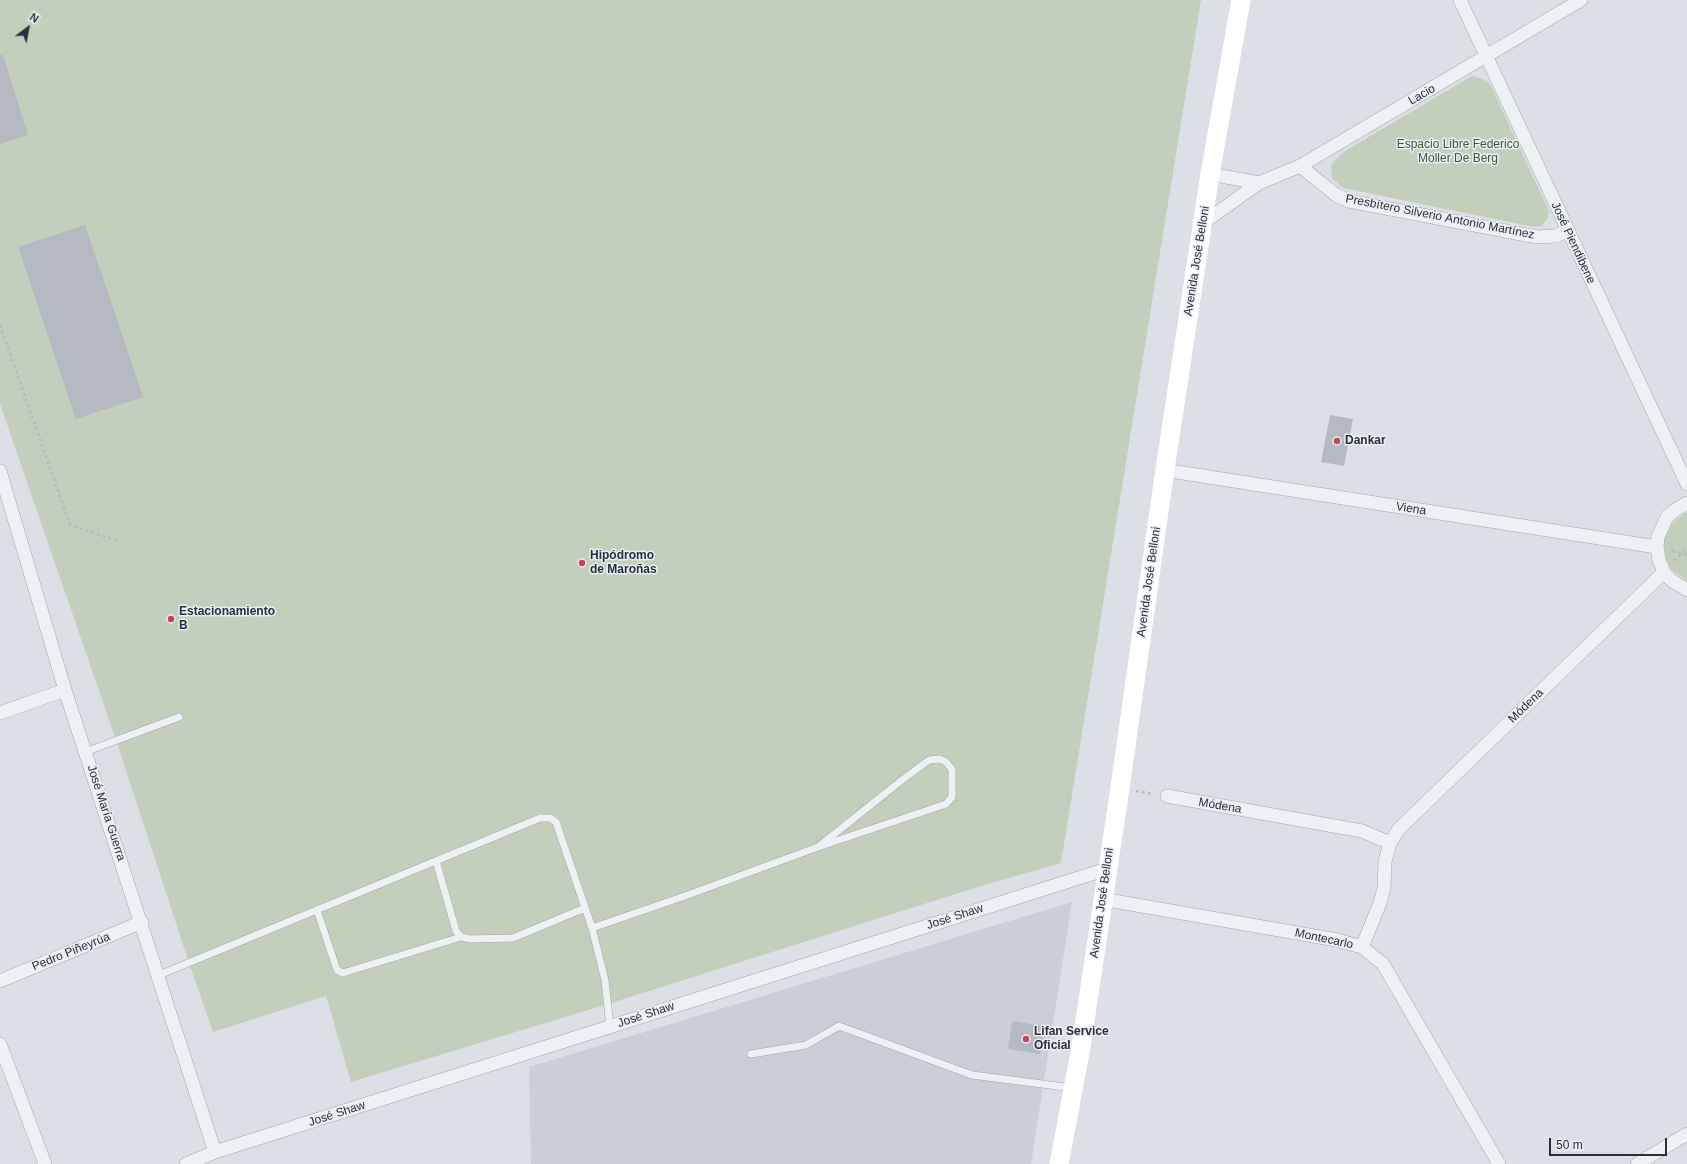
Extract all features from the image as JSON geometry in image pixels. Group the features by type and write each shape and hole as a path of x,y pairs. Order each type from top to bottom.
{"main road":[{"name":"Avenida José Belloni","path":"1059,1164 1081,1048 1102,899 1120,788 1164,470 1210,174 1241,0"}],"street":[{"name":"José Piendibene","path":"1460,0 1567,231 1687,484"},
{"name":"Lacio","path":"1203,223 1259,183 1300,166 1487,57 1581,0"},
{"name":"Presbítero Silverio Antonio Martínez","path":"1300,166 1336,196 1349,201 1537,237 1556,236 1567,231"},
{"path":"1210,174 1259,183"},
{"name":"Viena","path":"1164,470 1657,547"},
{"name":"José María Guerra","path":"0,471 65,690 142,922 215,1152"},
{"path":"1687,503 1667,517 1658,537 1657,547 1659,560 1664,572 1672,581 1687,590"},
{"name":"Módena","path":"1362,947 1382,896 1385,861 1390,843 1399,829 1664,572"},
{"path":"0,713 65,690"},
{"name":"Módena","path":"1167,796 1362,831 1390,843"},
{"name":"José Shaw","path":"186,1164 215,1152 1107,869"},
{"name":"Montecarlo","path":"1102,899 1337,940 1362,947 1383,964 1499,1164"},
{"name":"Pedro Piñeyrúa","path":"0,981 142,922"},
{"path":"0,1044 45,1164"},
{"path":"1637,1164 1687,1134"}],"lane":[{"path":"85,752 179,717"},
{"path":"592,928 818,847 946,804 952,797 952,769 945,762 939,759 930,760 902,780 818,847"},
{"path":"159,975 540,818 550,818 556,822 592,928 605,980 610,1027"},
{"path":"436,861 456,931 461,937"},
{"path":"317,910 338,970 343,973 461,937 513,938 585,908"},
{"path":"751,1054 806,1046 839,1026 972,1075 1073,1088"}],"path":[{"path":"0,325 70,524 118,541"},
{"path":"0,337 4,336"},
{"path":"1120,788 1167,796"}],"shaded area":[{"path":"1072,902 1031,1164 531,1164 529,1067"}],"green space":[{"name":"Hipódromo de Maroñas","path":"0,0 1201,0 1061,863 981,886 608,1004 351,1082 326,996 213,1032 116,740 0,404"},
{"name":"Espacio Libre Federico Moller De Berg","path":"1472,76 1488,82 1492,88 1549,211 1548,218 1541,226 1534,227 1343,188 1332,178 1331,166 1334,161 1345,151"},
{"path":"1687,512 1687,581 1672,570 1666,559 1664,546 1666,533 1673,522"}],"building":[{"path":"0,55 3,55 28,135 0,144"},
{"path":"85,225 143,397 76,419 18,247"},
{"name":"Dankar","path":"1330,415 1353,419 1344,466 1321,462"},
{"name":"Lifan Service Oficial","path":"1012,1021 1044,1026 1040,1054 1008,1049"}],"place":[{"name":"Dankar","path":"1337,441"},
{"name":"Hipódromo de Maroñas","path":"582,563"},
{"name":"Estacionamiento B","path":"171,619"},
{"name":"Lifan Service Oficial","path":"1026,1039"}]}
